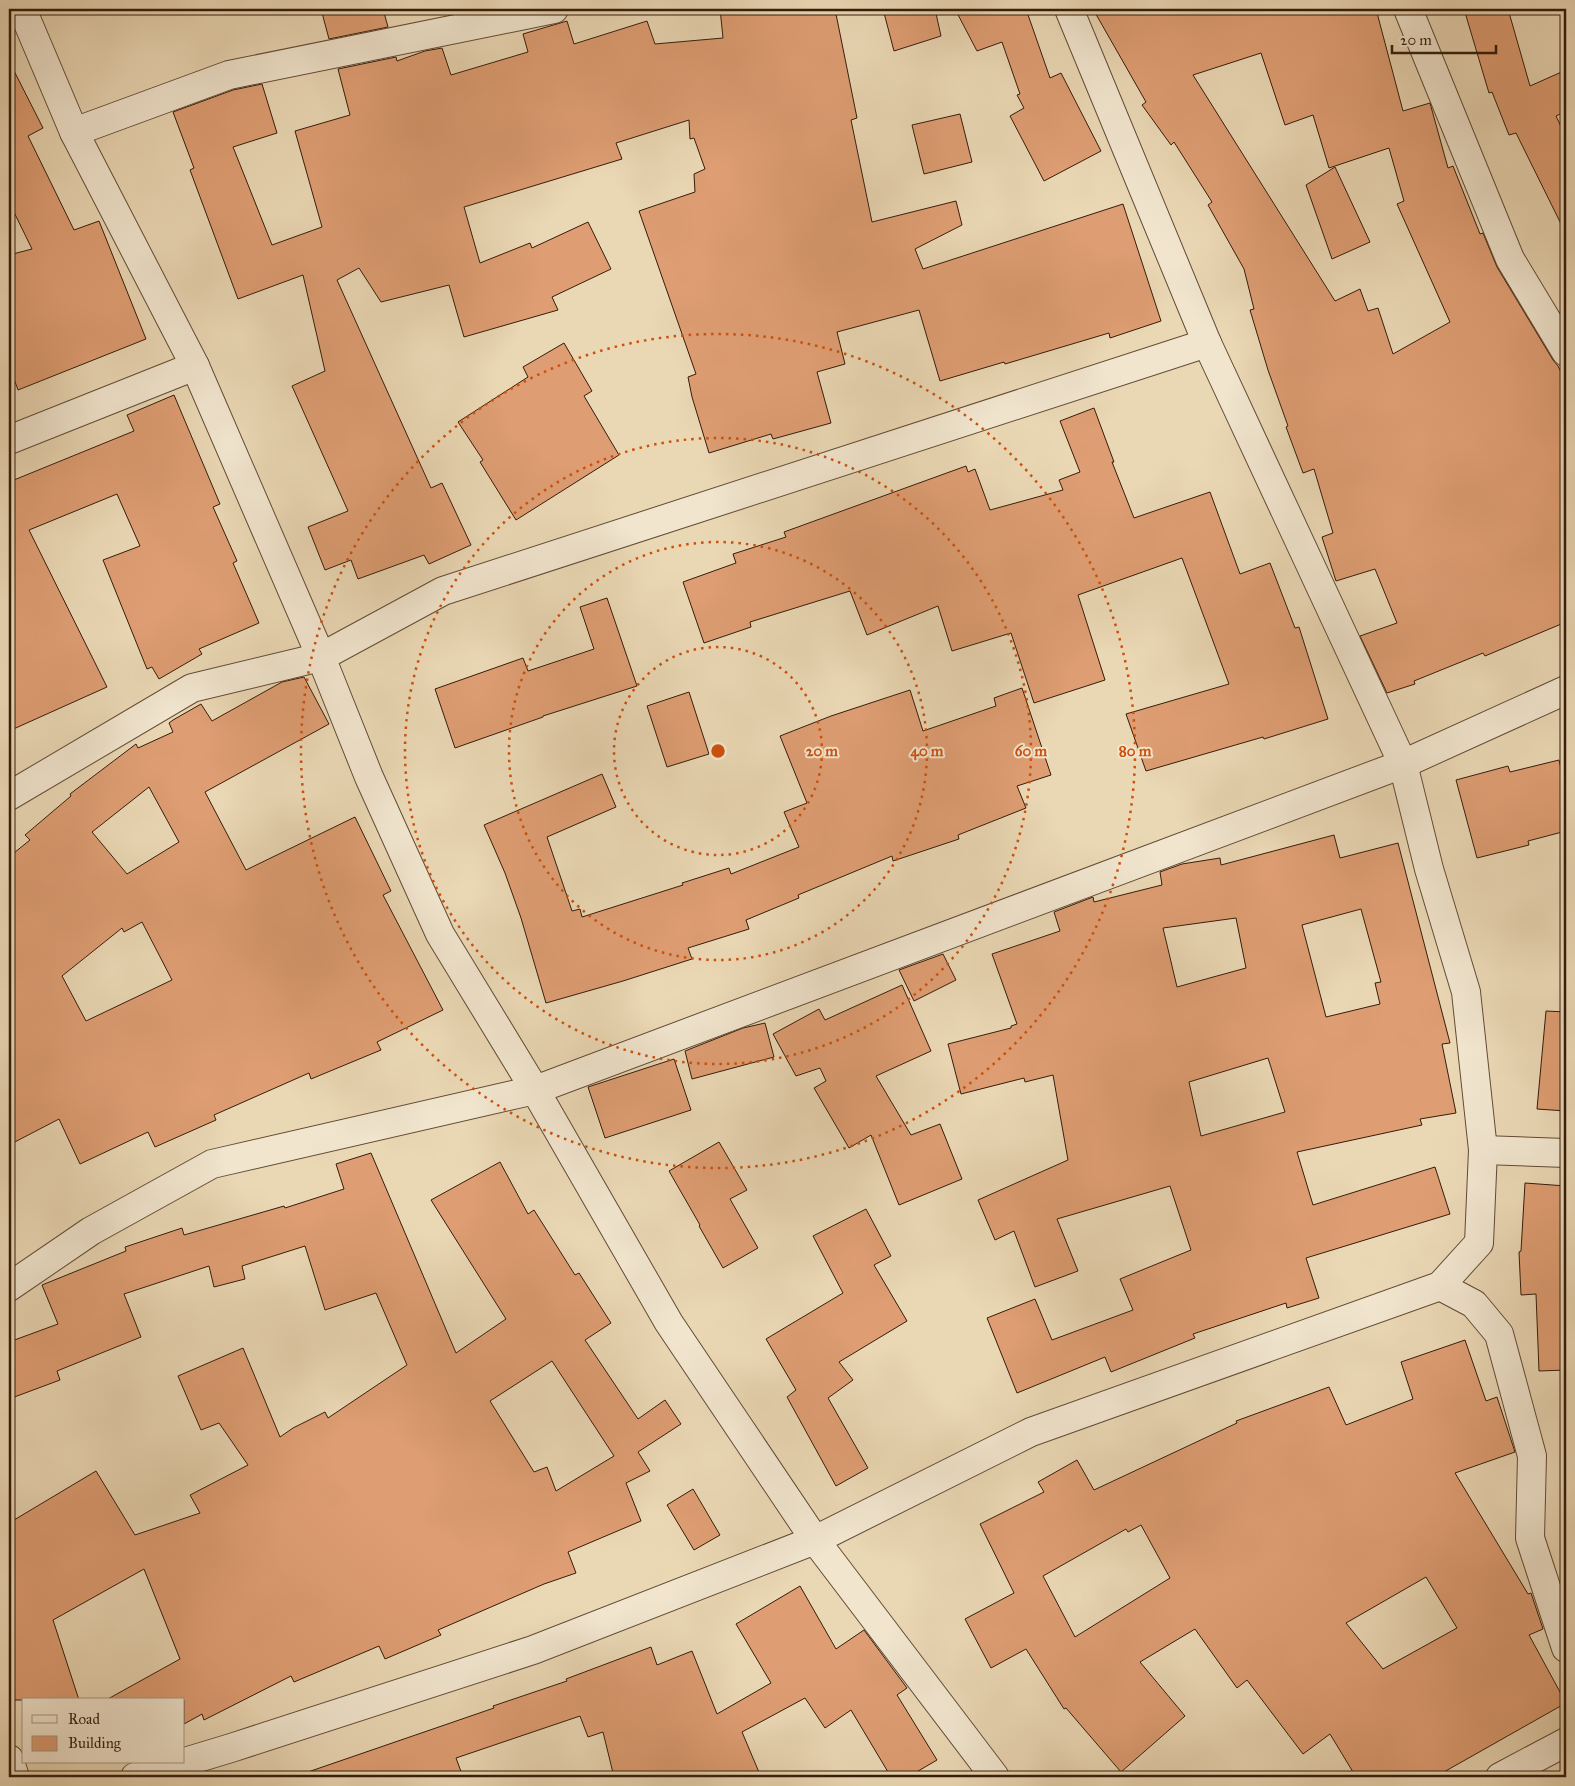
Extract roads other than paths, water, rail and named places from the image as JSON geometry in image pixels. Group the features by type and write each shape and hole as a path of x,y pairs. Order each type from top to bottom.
{"street":[{"path":"22,9 74,132 195,366 321,657 369,777 440,934 535,1090 669,1323 815,1540 995,1777"},
{"path":"74,132 229,75 554,9"},
{"path":"185,1762 533,1650 815,1540 1031,1432 1440,1286 1479,1243 1483,1150 1466,992 1429,868 1403,764 1207,343 1069,9"},
{"path":"1408,9 1510,258 1566,352"},
{"path":"9,796 192,688 321,657 443,592 1207,343"},
{"path":"9,440 195,366"},
{"path":"9,1288 91,1231 212,1164 535,1090 1403,764 1566,690"},
{"path":"1483,1150 1566,1153"},
{"path":"1440,1286 1474,1304 1500,1334 1532,1456 1530,1538 1566,1648"},
{"path":"1500,1777 1566,1742"},
{"path":"9,1759 15,1777"},
{"path":"135,1777 178,1764"}]}
